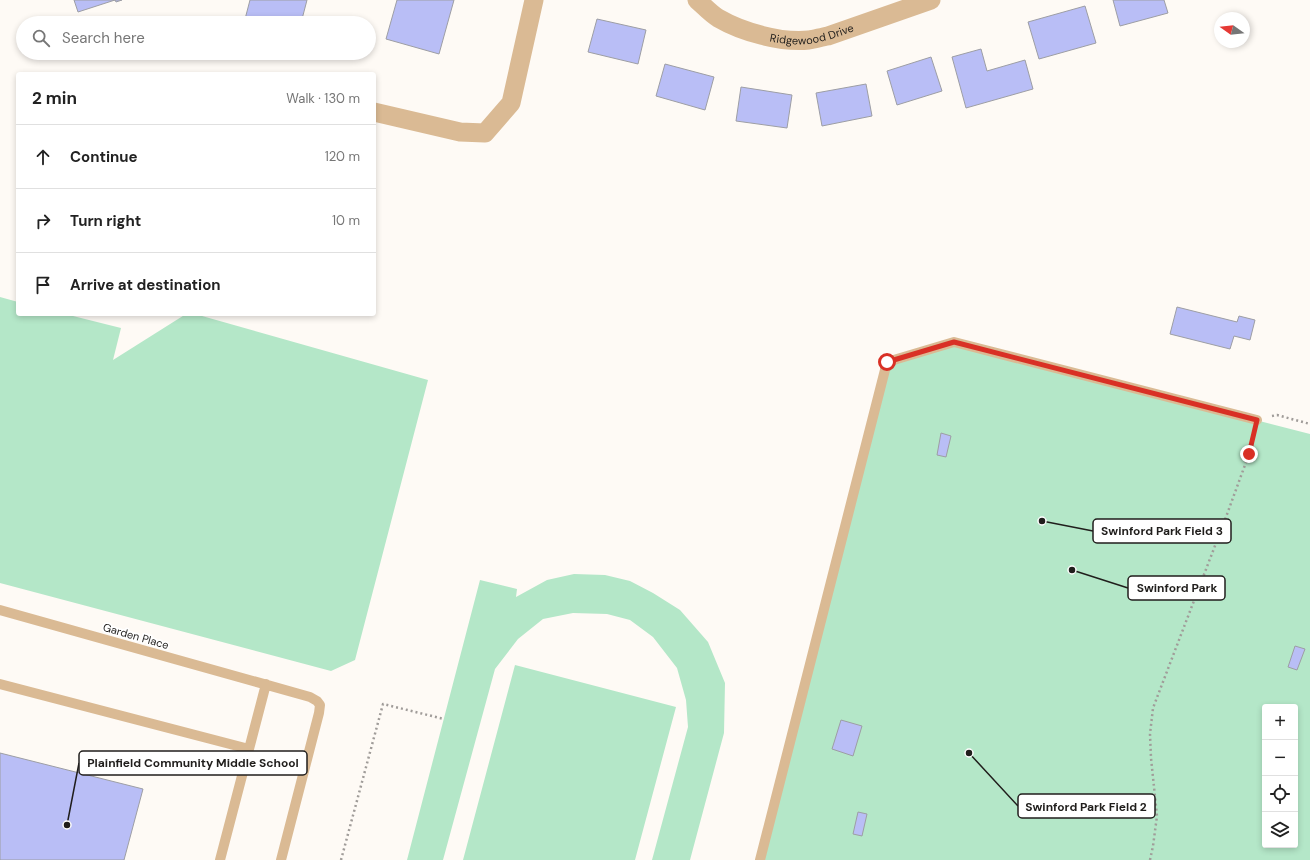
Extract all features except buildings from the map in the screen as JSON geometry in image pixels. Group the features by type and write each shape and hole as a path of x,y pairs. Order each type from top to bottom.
{"street":[{"path":"376,112 460,132 485,133 511,103 534,0"},
{"name":"Ridgewood Drive","path":"697,0 717,17 740,29 792,40 810,40 828,36 931,0"}],"lane":[{"path":"760,860 887,362 954,342 1257,420"},
{"name":"Garden Place","path":"0,610 266,684 310,697 317,701 320,705 319,713 281,860"},
{"path":"0,684 249,749"},
{"path":"220,860 266,684"}],"path":[{"path":"1150,860 1154,846 1157,816 1150,734 1153,708 1249,454 1257,420 1277,415 1310,424"},
{"path":"341,860 383,704 444,719"}],"green space":[{"path":"0,297 16,301 16,316 73,316 121,328 113,360 183,316 202,316 428,380 355,660 331,671 0,583"},
{"path":"954,342 1310,434 1310,860 760,860 887,362"},
{"path":"574,574 605,575 630,581 680,610 708,642 725,683 724,733 690,860 652,860 688,727 686,700 677,668 653,637 630,620 607,614 573,613 543,619 518,639 495,669 443,860 407,860 480,580 517,589 516,597 547,580"},
{"path":"515,665 676,707 635,860 463,860"}],"place":[{"name":"Swinford Park Field 3","path":"1042,521"},
{"name":"Swinford Park","path":"1072,570"},
{"name":"Swinford Park Field 2","path":"969,753"},
{"name":"Plainfield Community Middle School","path":"67,825"}],"route":[{"path":"887,362 954,342 1257,420 1249,454"}]}
